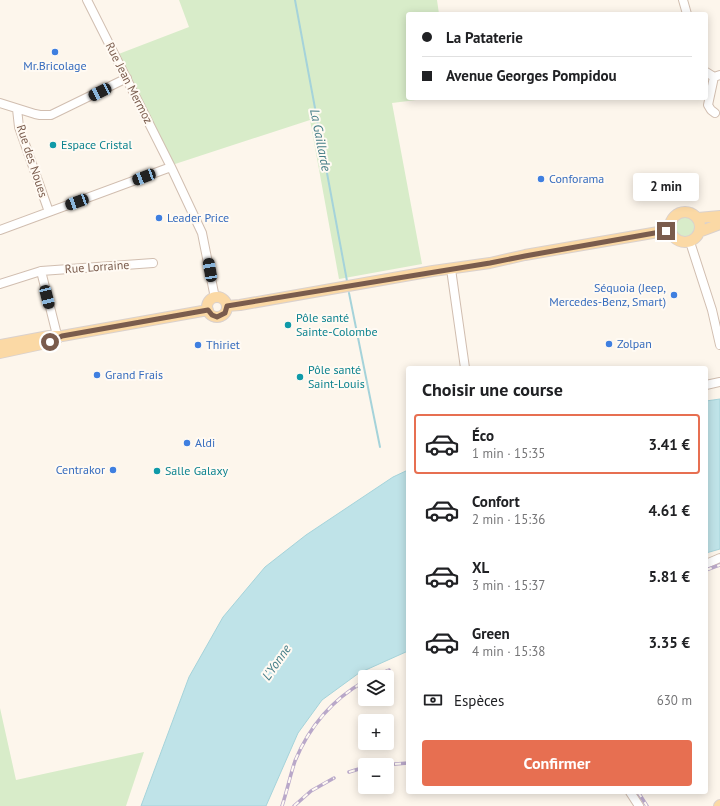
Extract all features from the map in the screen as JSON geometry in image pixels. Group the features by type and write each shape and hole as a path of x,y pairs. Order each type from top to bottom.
{"main road":[{"path":"720,216 698,218 689,213 682,212 672,219 670,230 674,238 679,241 690,242 699,232 720,224"},
{"path":"698,218 700,223 699,232"},
{"path":"227,306 451,269 670,230"},
{"path":"214,298 223,300 227,306 225,313 220,316 214,317 208,310 208,304 214,298"},
{"path":"0,344 59,337 208,310"},
{"path":"0,352 44,343 59,337"}],"street":[{"name":"Rue Jean Mermoz","path":"87,0 171,167 204,239 214,298"},
{"path":"683,0 686,12"},
{"path":"715,113 708,105 717,76"},
{"path":"0,103 40,115 51,115 127,78"},
{"name":"Rue des Noues","path":"17,109 19,127 49,212"},
{"path":"0,230 171,167"},
{"path":"690,242 712,310 720,346"},
{"name":"Rue Lorraine","path":"0,284 41,271 153,263"},
{"path":"451,269 465,366"},
{"path":"41,271 59,337"},
{"path":"708,385 720,382"},
{"path":"708,563 720,558"},
{"path":"631,794 639,806"}],"green space":[{"path":"179,0 437,0 439,12 406,12 406,100 416,100 392,103 422,264 339,279 310,120 172,165 116,55 189,27"},
{"path":"685,217 692,220 695,227 692,234 685,237 678,234 675,227 678,220"},
{"path":"0,708 16,780 144,752 126,806 0,806"}],"water":[{"path":"720,399 720,549 708,552 708,401"},
{"name":"L'Yonne","path":"406,471 406,652 366,670 358,670 358,674 322,700 298,733 266,806 141,806 189,677 223,617 265,567 306,535 393,477"}],"waterway":[{"name":"La Gaillarde","path":"295,0 347,281"},
{"name":"La Gaillarde","path":"349,293 380,447"}],"railway":[{"path":"708,569 720,565"},
{"path":"282,806 295,761 307,737 332,705 358,685"},
{"path":"394,764 406,763"},
{"path":"349,772 358,769"},
{"path":"294,806 311,791 334,778"},
{"path":"639,794 647,806"}],"place":[{"name":"Mr.Bricolage","path":"55,52"},
{"name":"Espace Cristal","path":"53,145"},
{"name":"Conforama","path":"541,179"},
{"name":"Leader Price","path":"159,218"},
{"name":"Séquoia (Jeep, Mercedes-Benz, Smart)","path":"674,295"},
{"name":"Pôle santé Sainte-Colombe","path":"288,325"},
{"name":"Zolpan","path":"609,344"},
{"name":"Thiriet","path":"198,345"},
{"name":"Grand Frais","path":"97,375"},
{"name":"Pôle santé Saint-Louis","path":"300,377"},
{"name":"Aldi","path":"187,443"},
{"name":"Centrakor","path":"113,470"},
{"name":"Salle Galaxy","path":"157,471"}],"route":[{"path":"50,342 62,336 208,310 214,317 217,317 225,313 227,306 490,263 666,231"}]}
